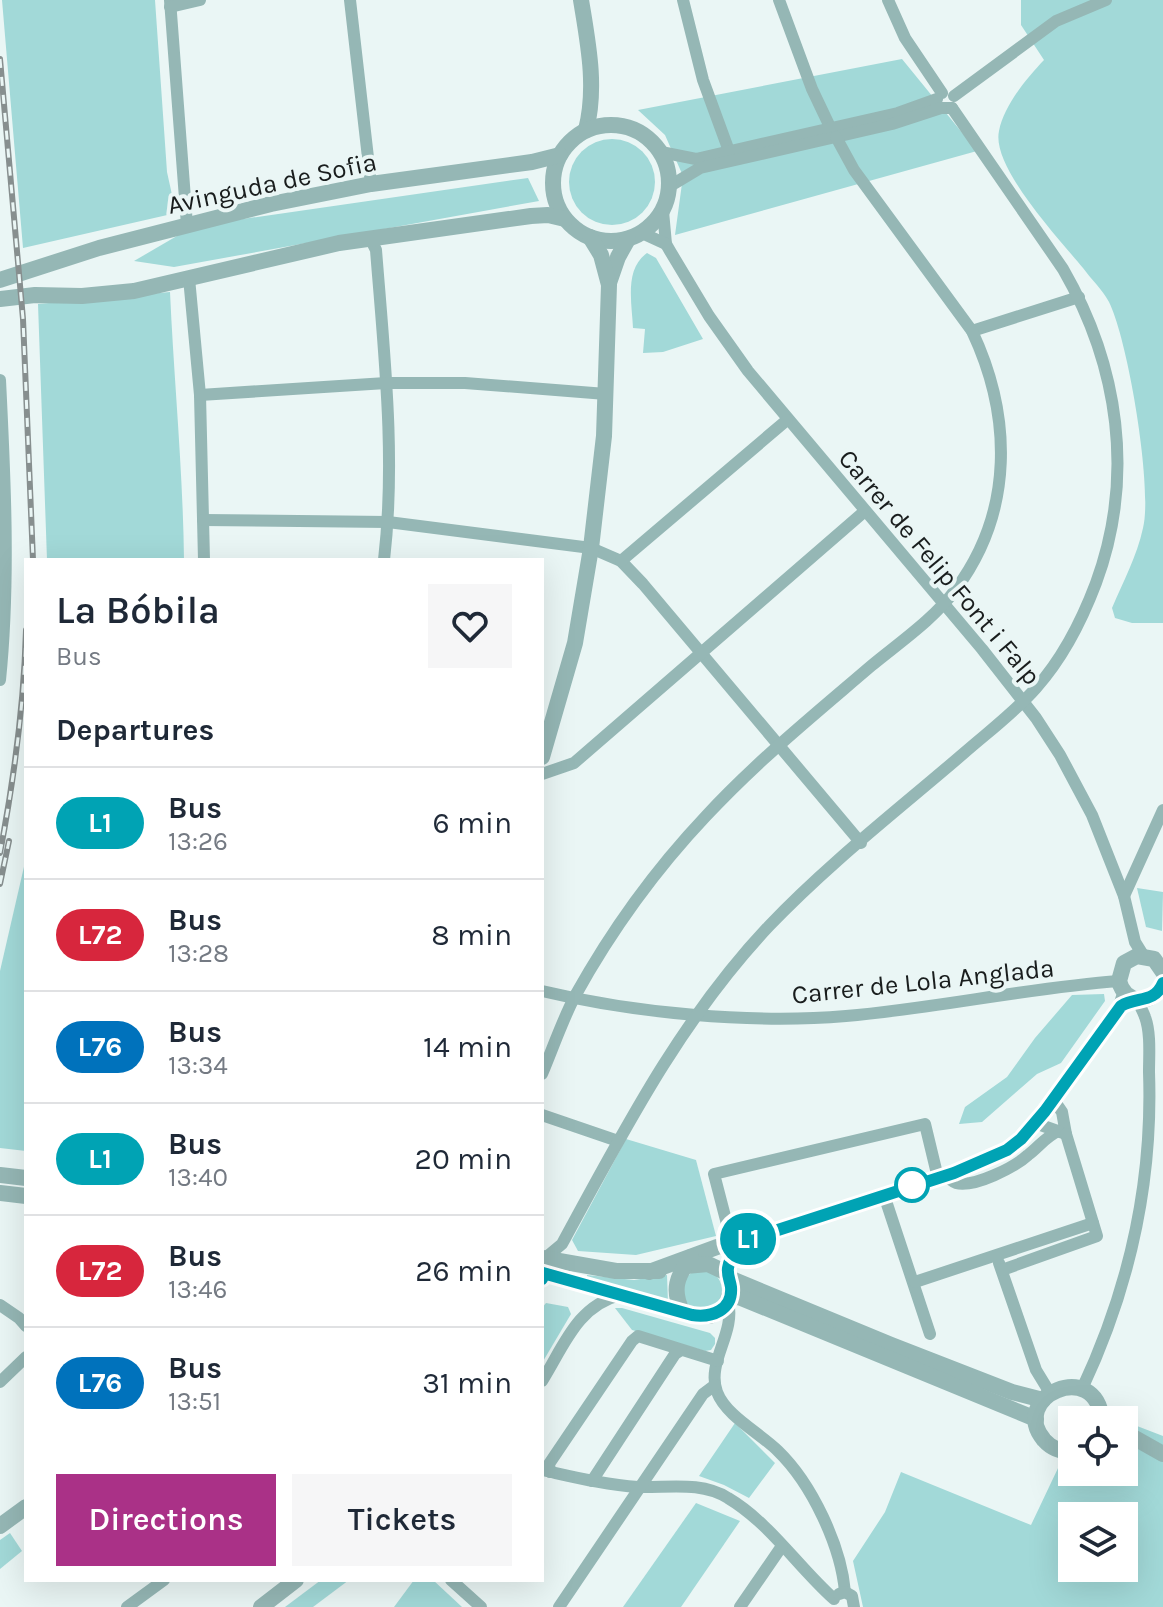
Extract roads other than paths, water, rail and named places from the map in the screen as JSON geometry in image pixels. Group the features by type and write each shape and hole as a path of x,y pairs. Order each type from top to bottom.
{"street":[{"path":"187,225 170,3 200,0"},
{"path":"350,0 371,184"},
{"path":"581,0 592,85 586,130"},
{"path":"683,0 703,80 729,151"},
{"path":"544,1069 574,999 618,924 660,870 706,816 779,745 944,604 958,586 983,540 997,497 1001,469 999,407 986,360 972,331 854,170 812,89 779,0"},
{"path":"544,1265 562,1244 656,1075 695,1014 770,925 811,885 1024,701 1057,660 1084,613 1101,567 1114,514 1118,458 1114,410 1103,358 1079,297 1063,269 945,101 905,38 888,0"},
{"path":"670,186 700,168 945,101 1056,21 1106,0"},
{"path":"592,85 605,111 620,125"},
{"path":"544,750 575,643 591,548 606,394 609,285 618,257 635,236 653,224 663,211 670,186 668,168 661,152 651,139 637,130 620,125 603,125 586,130 571,141 560,155 554,171 553,188 565,219 576,230 590,237 609,241 635,236 666,244"},
{"path":"661,152 696,159 833,133"},
{"name":"Avinguda de Sofia","path":"0,280 99,248 187,225 371,184 532,162 560,155"},
{"name":"Carrer de Felip Font i Falp","path":"663,211 666,244 709,316 787,420 1024,701 1060,755 1086,803 1151,957"},
{"path":"0,299 134,291 370,238 531,216 548,215 565,219"},
{"path":"590,237 601,255 609,285"},
{"path":"370,238 376,250 386,383 388,522 384,558"},
{"path":"189,278 200,395 204,558"},
{"path":"972,331 1079,297"},
{"path":"0,380 4,641 0,680"},
{"path":"200,395 386,383 465,383 606,394"},
{"path":"621,561 787,420"},
{"path":"544,773 574,763 865,511"},
{"path":"203,520 388,522 591,548 621,561 861,843"},
{"path":"1124,896 1163,810"},
{"path":"1082,1389 1107,1334 1129,1264 1143,1196 1157,1107 1133,999 1121,969 1151,957"},
{"path":"544,1266 572,1265 649,1272 941,1177 1007,1150 1035,1123 1133,999 1157,994 1163,983"},
{"name":"Carrer de Lola Anglada","path":"544,992 574,999 695,1014 770,1018 1133,999"},
{"path":"1002,1270 1097,1236 1062,1133 1062,1112 1053,1099"},
{"path":"544,1116 618,1141"},
{"path":"1035,1123 1062,1133"},
{"path":"726,1245 727,1224 714,1174 925,1124 941,1177"},
{"path":"941,1177 956,1183 971,1183 1000,1172 1028,1156 1047,1137 1062,1133"},
{"path":"0,1175 24,1178"},
{"path":"0,1193 24,1196"},
{"path":"884,1195 930,1334"},
{"path":"915,1282 1093,1223"},
{"path":"750,1239 736,1250 728,1276 732,1299 730,1323 718,1361 715,1385 731,1411 780,1453 802,1482 843,1567 838,1599"},
{"path":"562,1244 561,1251 572,1265"},
{"path":"996,1255 1047,1396"},
{"path":"688,1261 708,1264 762,1293 1012,1392 1047,1396"},
{"path":"688,1261 675,1290 688,1314 716,1326 724,1334 725,1341"},
{"path":"544,1266 621,1295 702,1317 717,1313 732,1299"},
{"path":"544,1378 586,1311 603,1300 621,1295"},
{"path":"732,1299 1036,1419"},
{"path":"0,1305 24,1324"},
{"path":"718,1361 638,1336 546,1471 640,1487 687,1486 725,1495 750,1512 838,1599 854,1599 854,1607"},
{"path":"592,1481 675,1354 681,1350"},
{"path":"0,1382 24,1359"},
{"path":"559,1607 703,1394 715,1385"},
{"path":"1058,1450 1040,1434 1036,1419 1047,1396 1062,1387 1082,1389 1099,1406"},
{"path":"1138,1440 1160,1452"},
{"path":"1138,1448 1160,1452"},
{"path":"0,1526 24,1508"},
{"path":"740,1607 782,1546"},
{"path":"127,1607 161,1582"},
{"path":"261,1607 287,1582"},
{"path":"453,1582 481,1607"}],"railway":[{"path":"0,59 23,319 33,558"},
{"path":"0,853 18,742 24,667"},
{"path":"0,884 9,841"}]}
